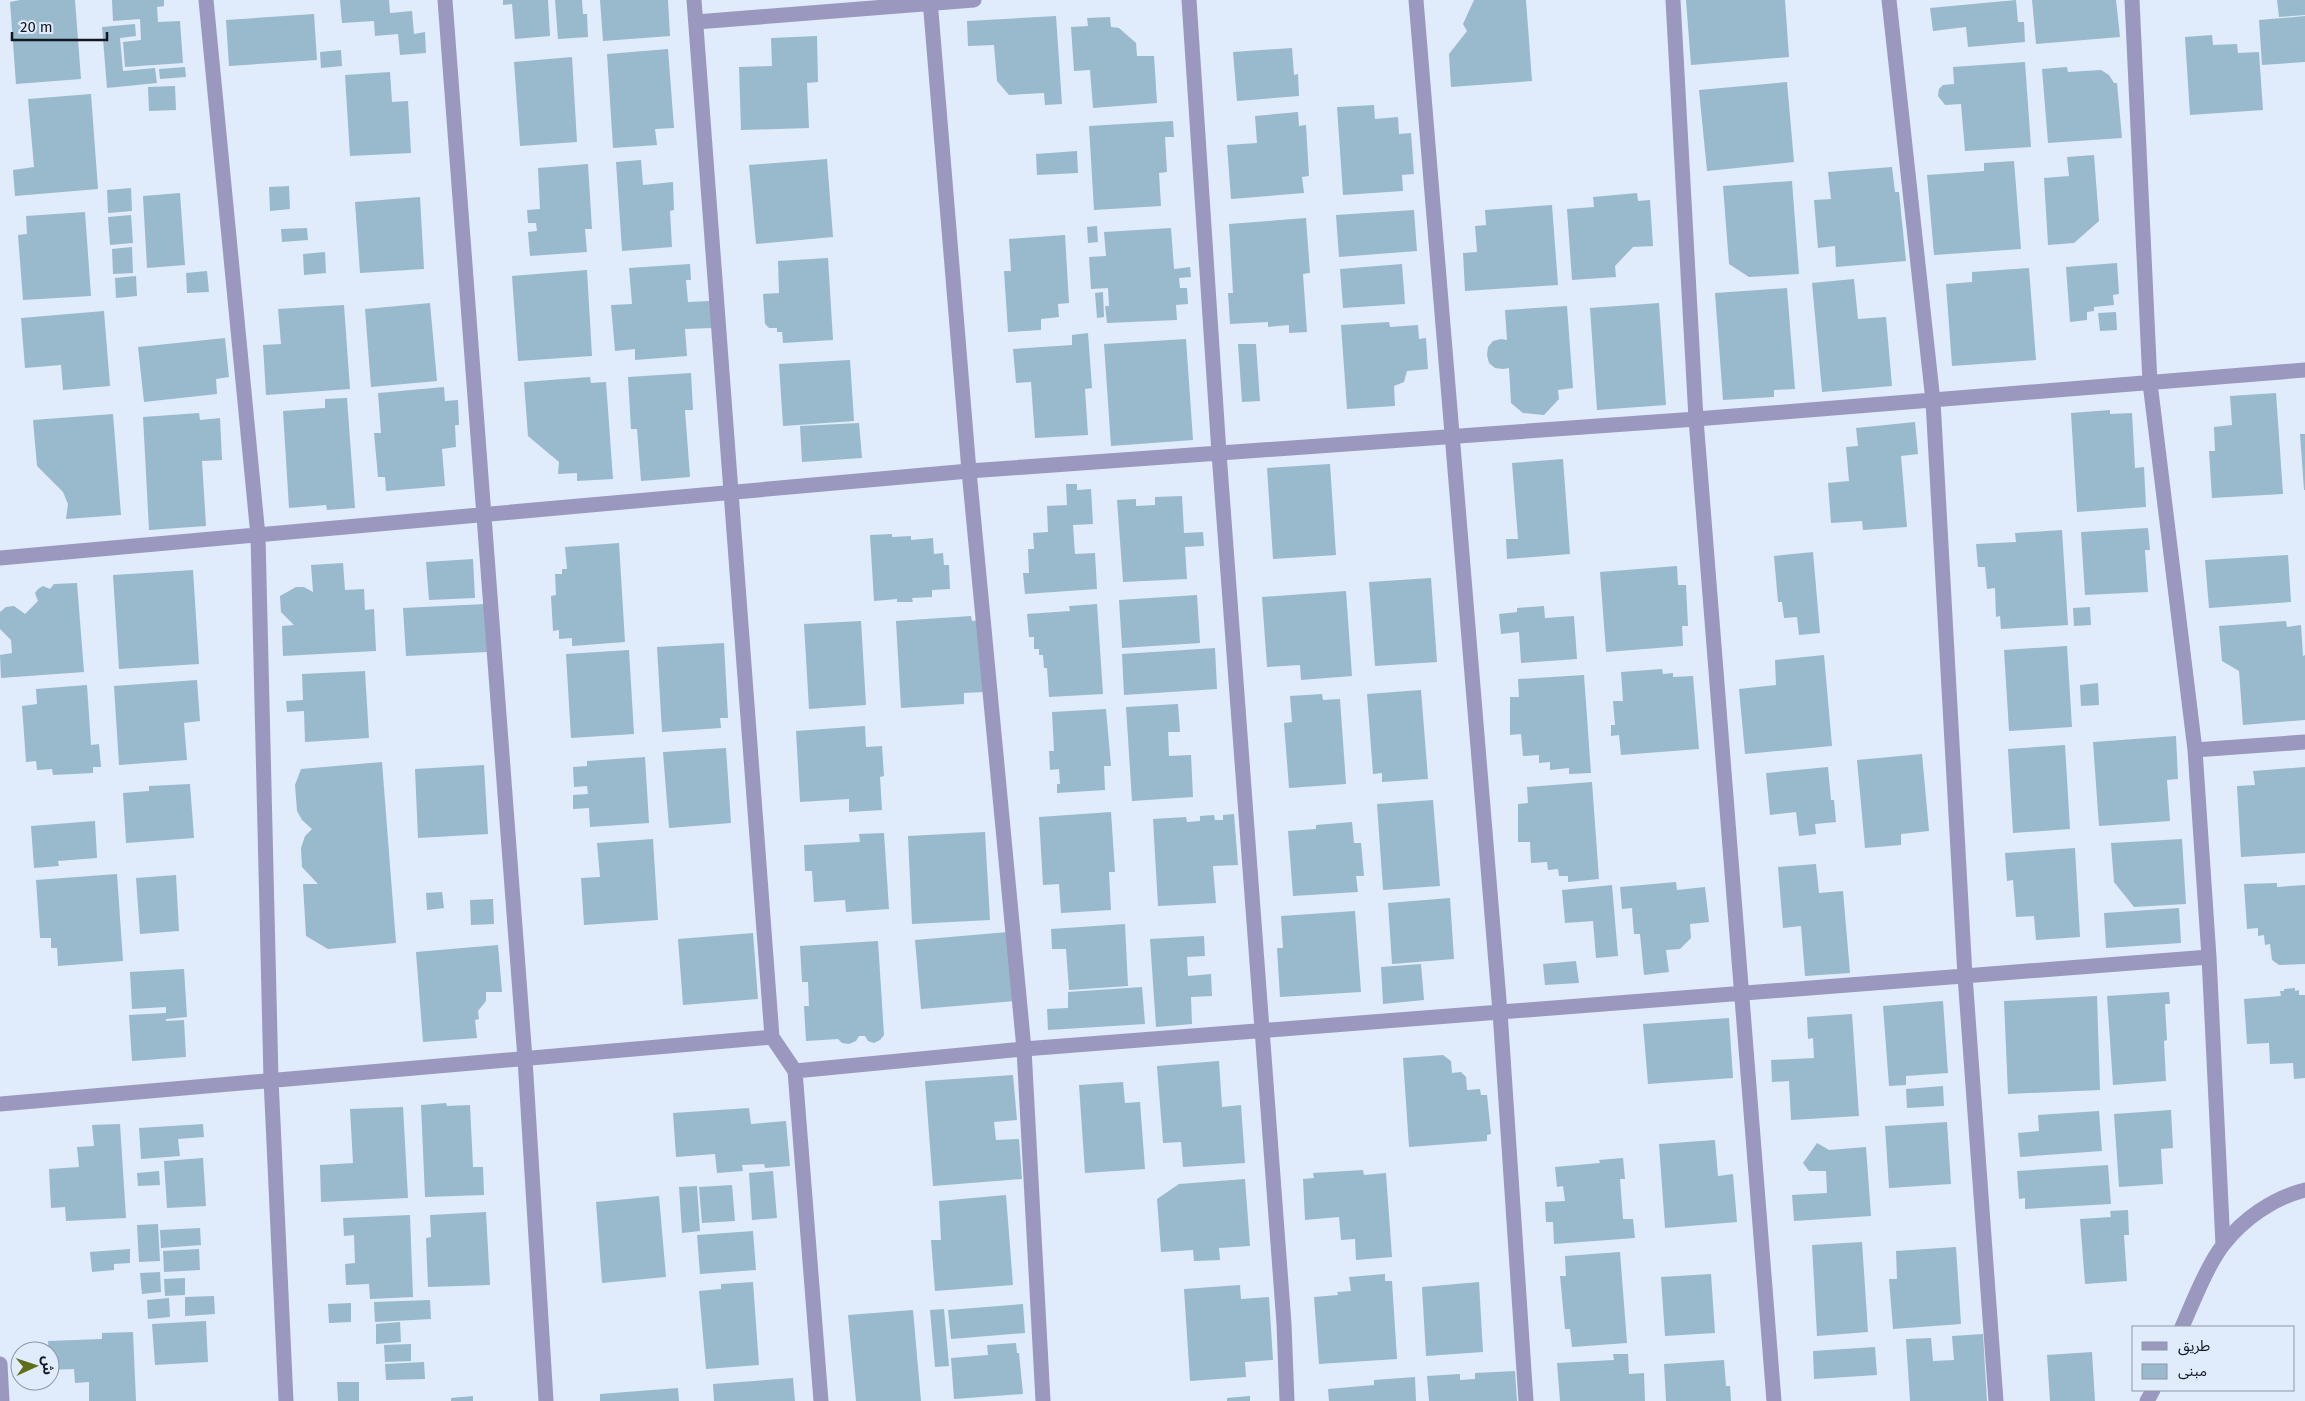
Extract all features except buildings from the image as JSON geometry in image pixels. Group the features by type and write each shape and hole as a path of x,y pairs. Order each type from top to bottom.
{"street":[{"path":"206,0 258,536 271,1079 286,1401"},
{"path":"444,0 525,1059 546,1401"},
{"path":"694,0 772,1037 795,1071 821,1401"},
{"path":"696,22 974,0"},
{"path":"1189,0 1219,453 1264,1031 1284,1324 1287,1401"},
{"path":"1416,0 1500,1012 1526,1401"},
{"path":"1673,0 1696,419 1774,1401"},
{"path":"1889,0 1933,401 1965,976 1996,1401"},
{"path":"2132,0 2150,384 2195,750 2210,957 2223,1245"},
{"path":"930,2 969,471 1024,1049 1043,1401"},
{"path":"0,558 969,471 1696,419 2150,384 2305,370"},
{"path":"2195,750 2305,742"},
{"path":"795,1071 1024,1049 2210,957"},
{"path":"0,1104 772,1037"},
{"path":"2182,1326 2223,1245 2249,1219 2274,1202 2305,1190"},
{"path":"0,1364 2,1401"}]}
